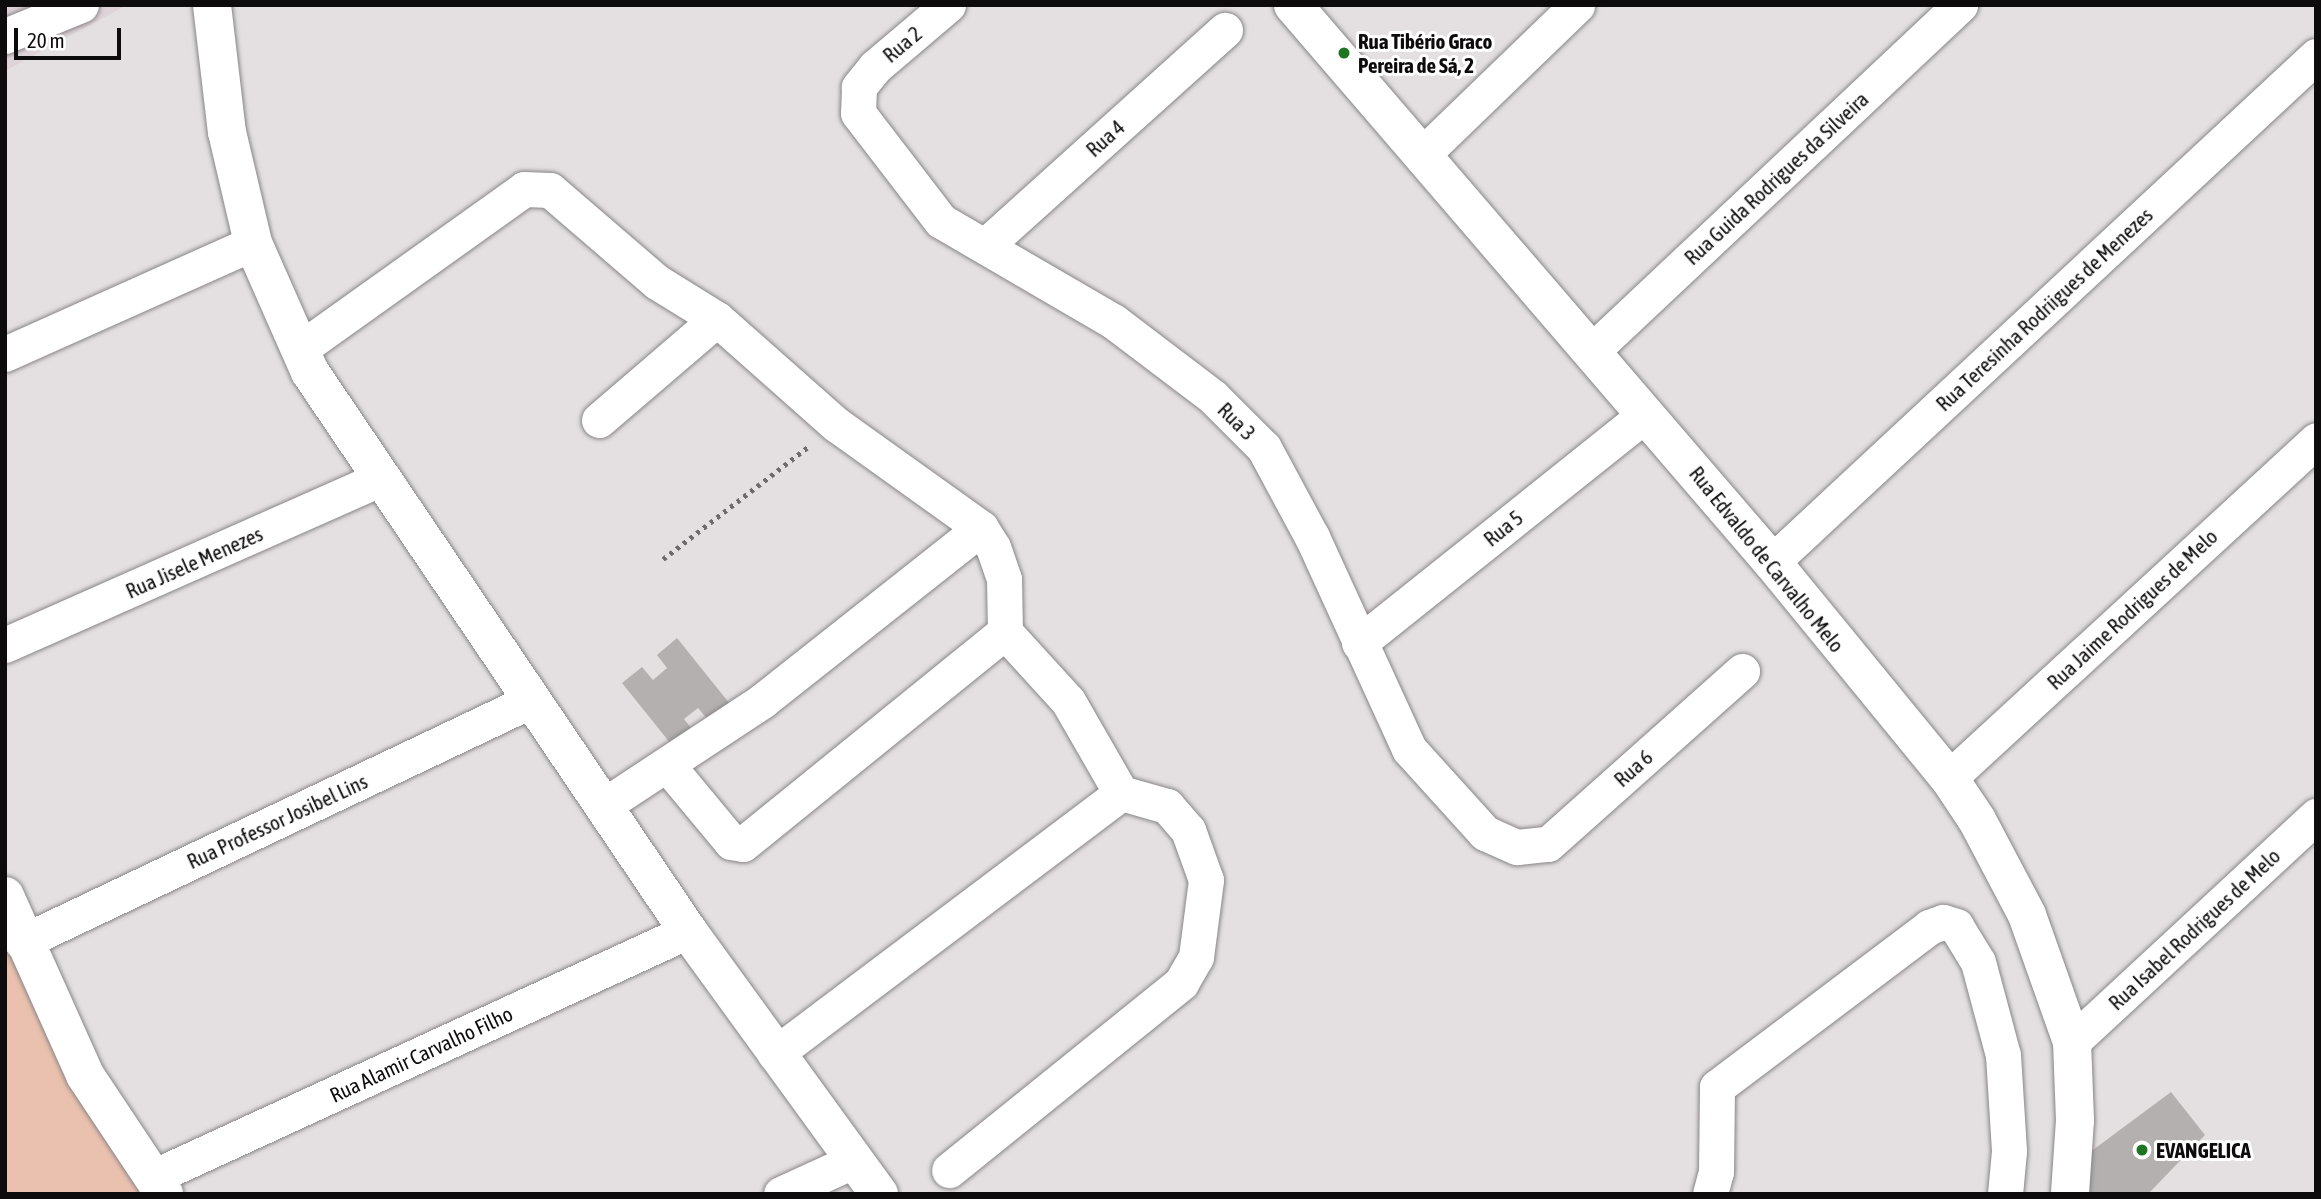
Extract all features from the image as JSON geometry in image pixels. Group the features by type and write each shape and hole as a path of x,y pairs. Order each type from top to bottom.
{"street":[{"path":"5,36 81,5"},
{"path":"212,5 227,132 254,243 300,349 382,478 688,931 851,1162 878,1194"},
{"name":"Rua 2","path":"859,88 875,67 948,5"},
{"name":"Rua Edvaldo de Carvalho Melo","path":"1293,5 1593,350 1949,778 1998,856 2027,915 2072,1042 2075,1142 2070,1194"},
{"path":"1424,153 1577,5"},
{"name":"Rua Guida Rodrigues da Silveira","path":"1593,350 1960,5"},
{"name":"Rua 4","path":"985,246 1225,30"},
{"name":"Rua Teresinha Rodriigues de Menezes","path":"1772,562 2316,55"},
{"name":"Rua 3","path":"859,88 858,113 922,202 941,221 1124,330 1213,397 1264,448 1312,537 1409,749 1485,832 1517,847"},
{"path":"300,349 524,189 537,187 550,190 657,282 717,319 837,425 981,528 993,547 1004,579 1005,632 1068,701 1121,793 1167,806 1188,831 1199,854 1206,880 1196,957 1181,983 949,1170"},
{"path":"5,354 254,243"},
{"path":"599,420 717,319"},
{"name":"Rua 5","path":"1359,643 1646,414"},
{"name":"Rua Jaime Rodrigues de Melo","path":"1949,778 2316,440"},
{"name":"Rua Jisele Menezes","path":"5,645 382,478"},
{"path":"603,806 668,766 762,701 981,528"},
{"path":"668,766 731,842 743,844 1005,632"},
{"name":"Rua 6","path":"1517,847 1548,845 1742,671"},
{"name":"Rua Professor Josibel Lins","path":"22,942 531,701"},
{"path":"775,1054 1121,793"},
{"name":"Rua Isabel Rodrigues de Melo","path":"2072,1042 2316,816"},
{"path":"5,896 22,942 85,1075 159,1186"},
{"path":"1710,1194 1716,1172 1717,1087 1929,927 1943,922 1956,926 1978,962 2003,1055 2008,1151 2005,1194"},
{"name":"Rua Alamir Carvalho Filho","path":"159,1186 688,931"},
{"path":"781,1194 851,1162"}],"path":[{"path":"663,559 837,425"}],"shaded area":[{"path":"5,5 127,5 5,71"},
{"path":"5,896 160,1194 5,1194"}],"building":[{"path":"677,638 730,704 709,721 698,708 684,719 695,733 675,749 622,683 642,667 653,680 667,668 657,655"},
{"name":"EVANGELICA","path":"2171,1092 2205,1135 2148,1194 2070,1194 2074,1164"}],"place":[{"name":"Rua Tibério Graco Pereira de Sá, 2","path":"1344,53"},
{"name":"EVANGELICA","path":"2142,1150"}]}
